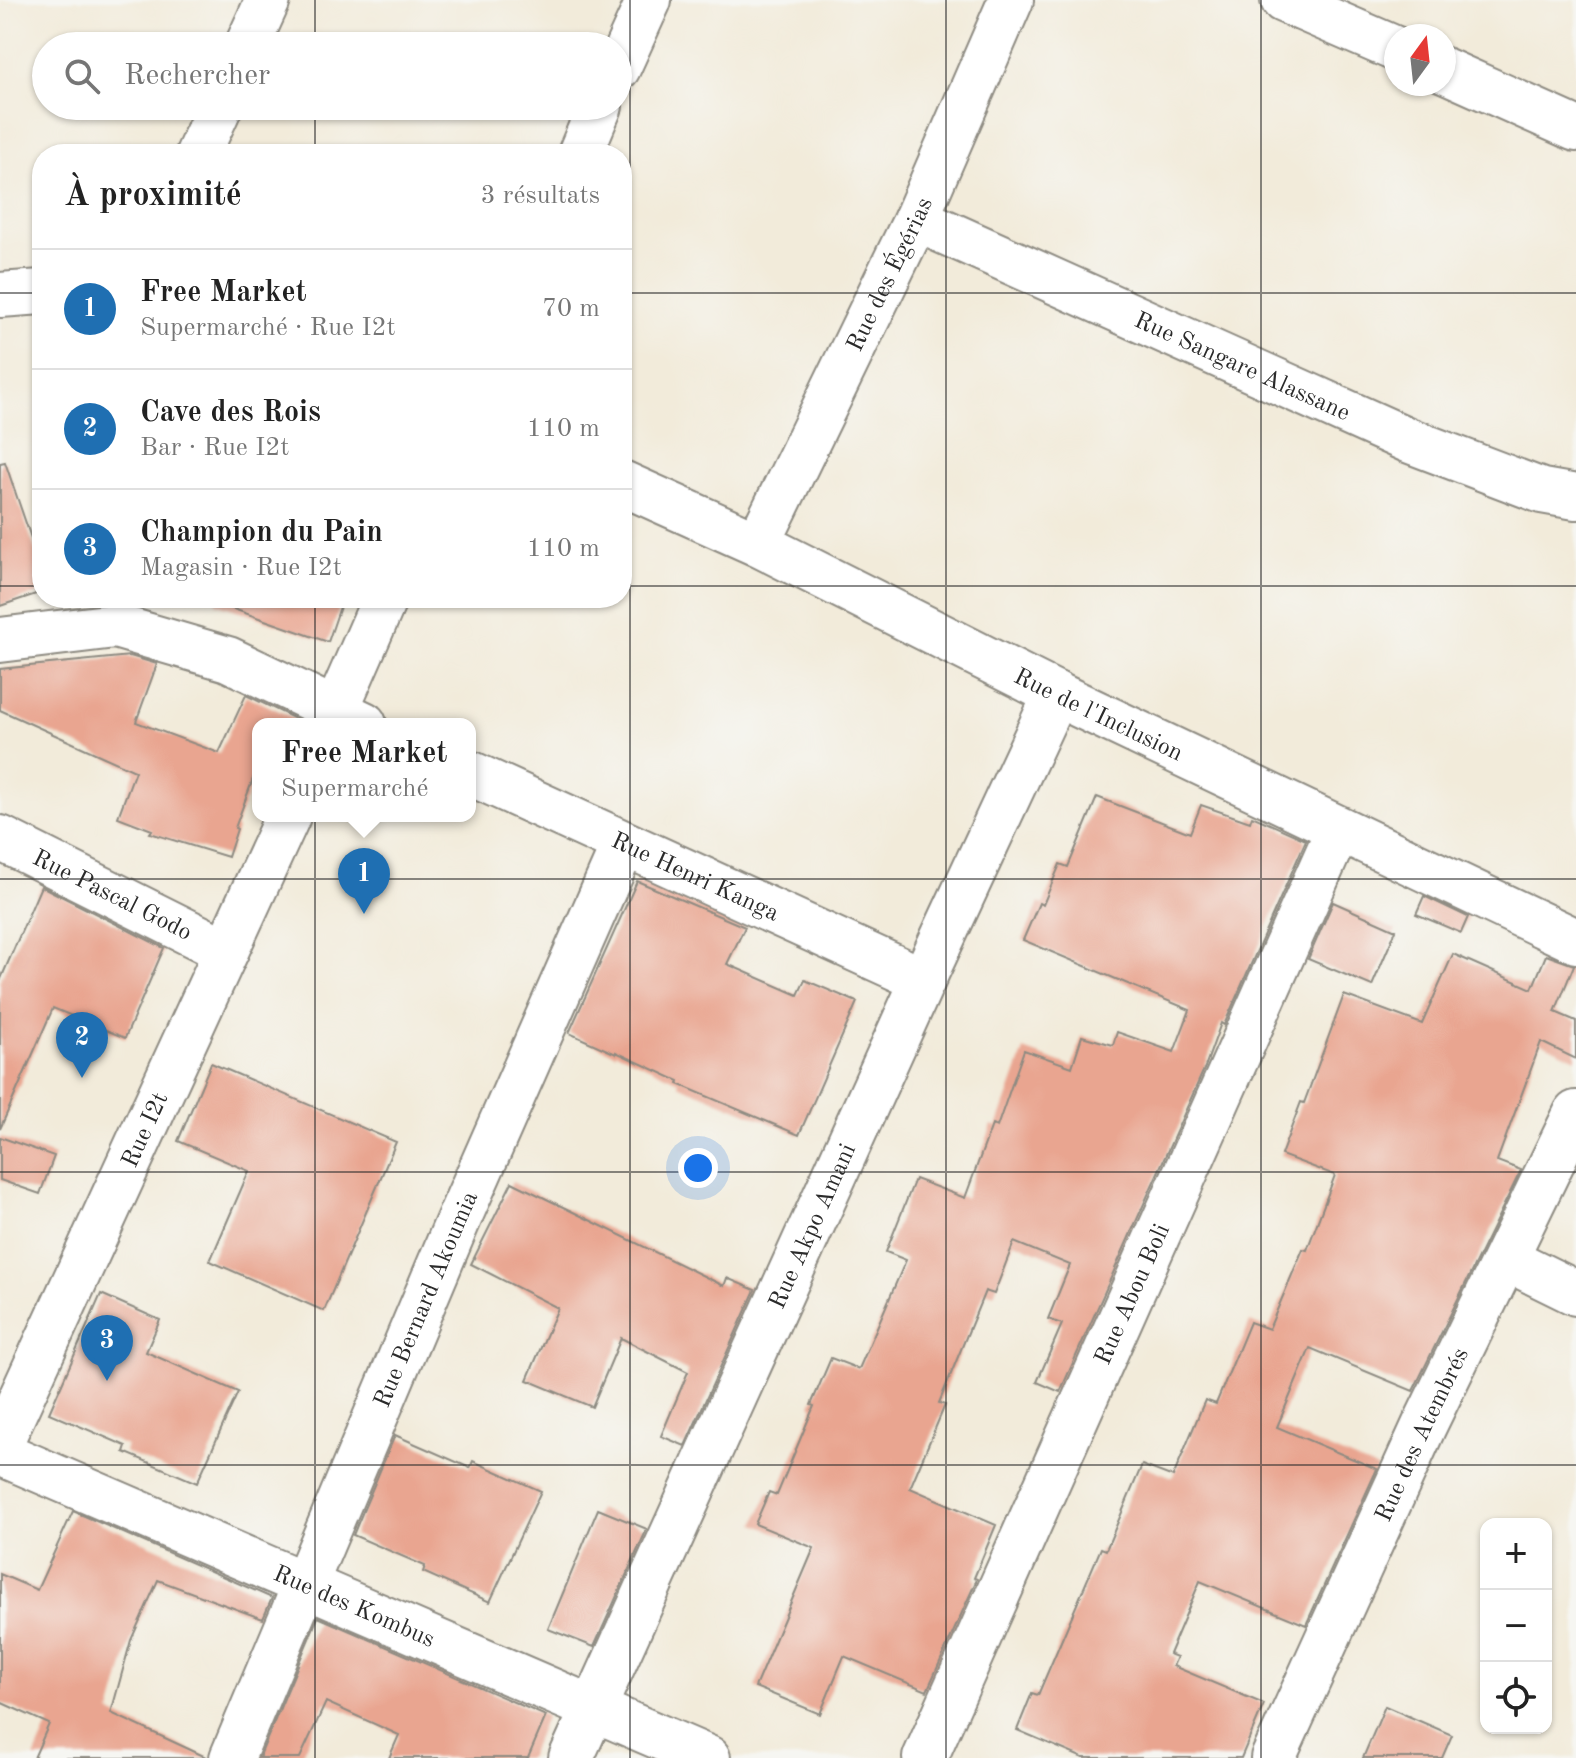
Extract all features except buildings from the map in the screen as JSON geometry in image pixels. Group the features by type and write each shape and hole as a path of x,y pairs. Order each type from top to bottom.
{"street":[{"path":"253,32 268,0"},
{"path":"632,37 649,0"},
{"name":"Rue des Égérias","path":"758,544 916,219 1011,0"},
{"path":"1283,0 1378,28"},
{"path":"1456,75 1576,129"},
{"path":"203,144 214,120"},
{"path":"584,144 594,120"},
{"name":"Rue Sangare Alassane","path":"916,219 1408,440 1542,491 1576,497"},
{"path":"0,295 32,293"},
{"name":"Rue de l'Inclusion","path":"632,487 758,544 1056,694 1576,941"},
{"path":"344,718 382,608"},
{"path":"0,640 115,626 228,659 339,718"},
{"name":"Rue Akpo Amani","path":"571,1758 1056,694"},
{"name":"Rue Henri Kanga","path":"476,776 923,980"},
{"name":"Rue I2t","path":"0,1444 285,822"},
{"name":"Rue Abou Boli","path":"925,1758 1338,830"},
{"name":"Rue Pascal Godo","path":"0,838 226,951"},
{"name":"Rue Bernard Akoumia","path":"232,1758 457,1223 624,844"},
{"name":"Rue des Atembrés","path":"1273,1758 1424,1426 1576,1113"},
{"path":"1507,1259 1576,1293"},
{"name":"Rue des Kombus","path":"0,1453 708,1758"}],"place":[{"name":"Free Market","path":"364,914"},
{"name":"Cave des Rois","path":"82,1078"},
{"name":"Champion du Pain","path":"107,1381"}]}
